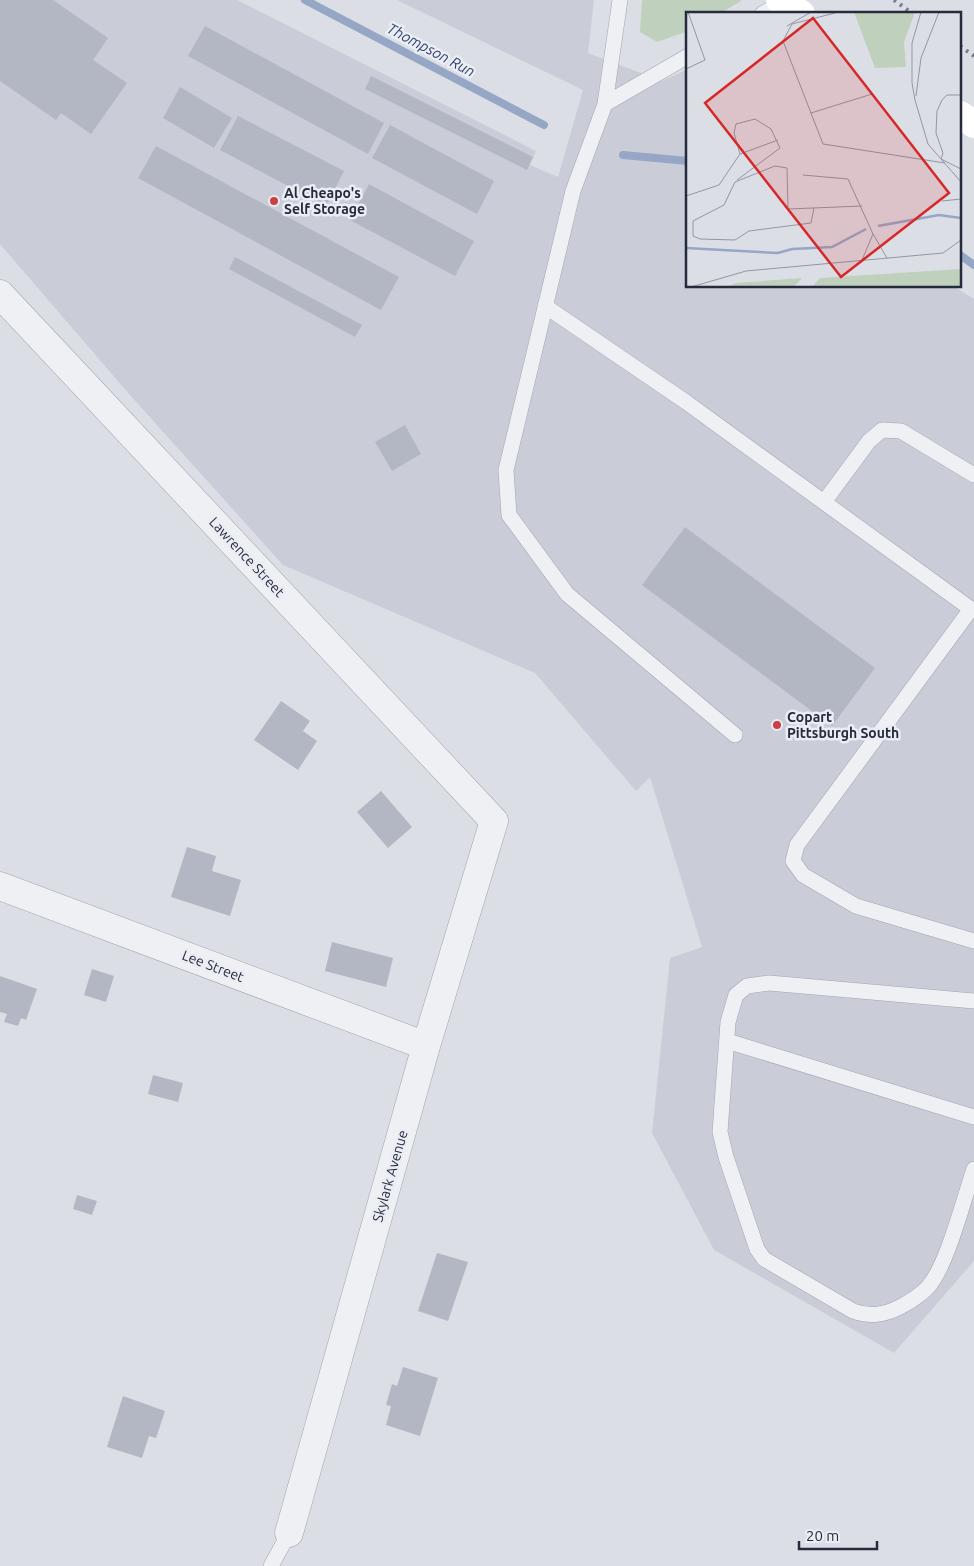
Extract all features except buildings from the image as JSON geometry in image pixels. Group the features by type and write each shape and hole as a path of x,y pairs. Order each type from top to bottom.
{"street":[{"path":"962,117 974,124"},
{"name":"Lawrence Street","path":"0,294 494,821"},
{"name":"Skylark Avenue","path":"290,1532 426,1046 494,821"},
{"name":"Lee Street","path":"0,886 426,1046"}],"lane":[{"path":"620,0 605,104 573,191 506,470 509,515 567,594 735,735"},
{"path":"605,104 686,57"},
{"path":"545,306 686,402 970,609 797,845 793,861 803,875 856,906 974,940"},
{"path":"824,502 869,441 882,430 901,431 974,474"},
{"path":"974,1001 769,983 747,986 736,996 728,1022 720,1132 726,1157 757,1249 764,1259 853,1311 865,1315 890,1312 914,1299 929,1286 940,1269 974,1169"},
{"path":"727,1041 974,1117"},
{"path":"271,1566 290,1532"}],"shaded area":[{"name":"Copart Pittsburgh South","path":"0,0 237,0 536,151 530,165 558,177 583,90 397,0 594,0 588,53 662,81 686,70 686,288 956,288 974,299 974,1261 894,1353 714,1250 652,1133 670,958 702,947 650,777 636,791 535,673 283,565 129,394 0,244"}],"green space":[{"path":"642,0 741,0 722,12 686,12 686,32 657,42 640,32"}],"waterway":[{"name":"Thompson Run","path":"305,0 544,125"},
{"name":"Thompson Run","path":"623,155 686,161"},
{"name":"Thompson Run","path":"962,256 974,265"}],"railway":[{"path":"894,0 910,12"},
{"path":"962,47 974,56"}],"place":[{"name":"Al Cheapo's Self Storage","path":"274,201"},
{"name":"Copart Pittsburgh South","path":"777,725"}]}
